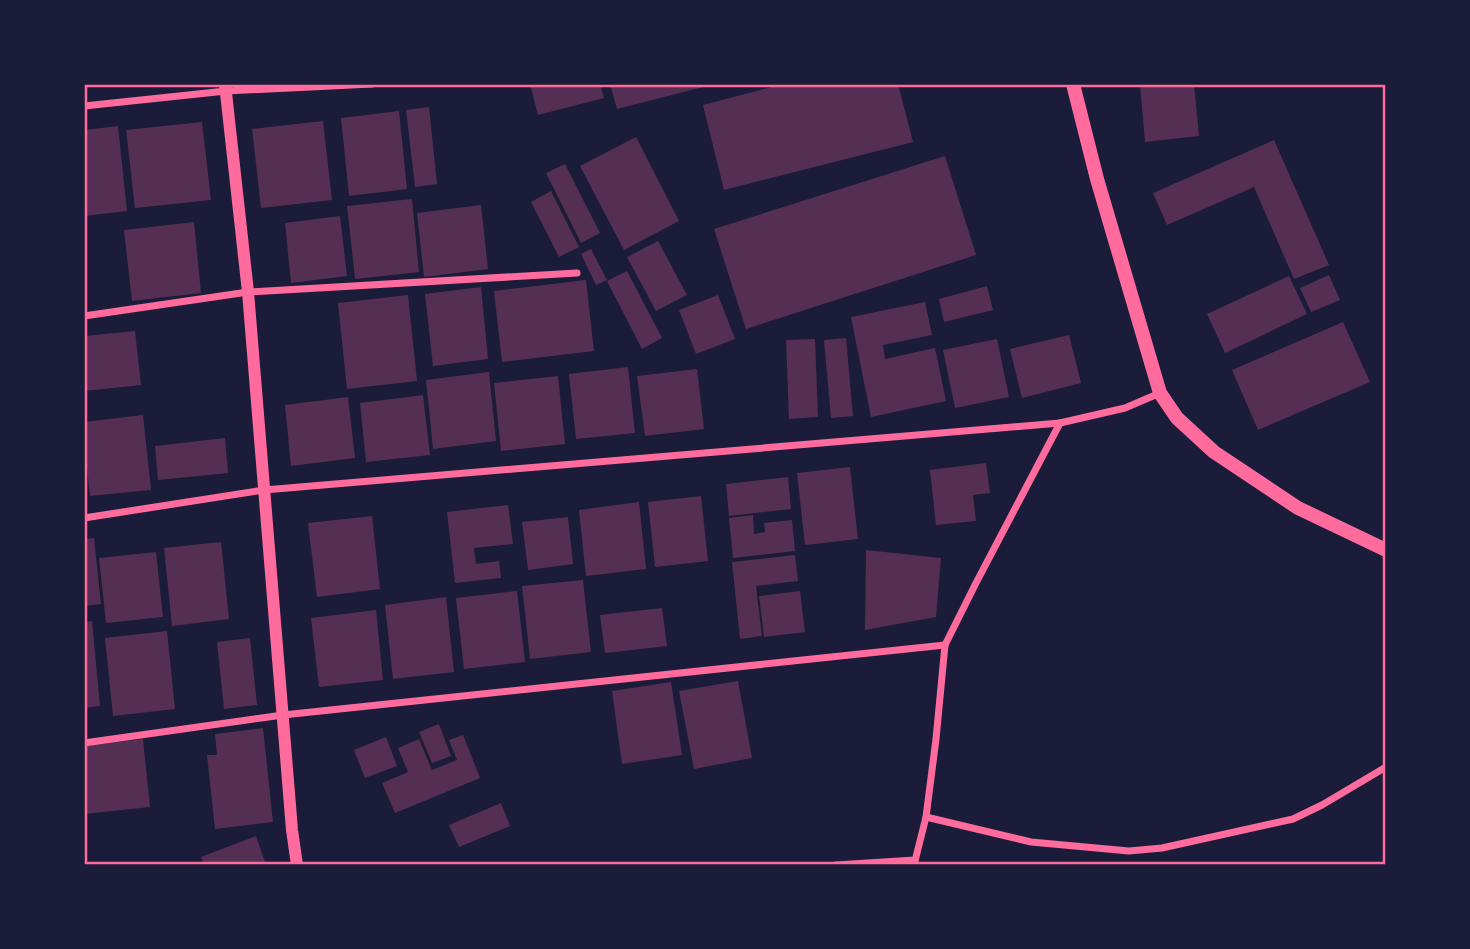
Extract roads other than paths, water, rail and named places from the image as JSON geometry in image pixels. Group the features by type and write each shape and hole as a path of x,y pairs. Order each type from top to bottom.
{"main road":[{"path":"1073,84 1097,179 1160,393 1177,418 1214,452 1298,508 1386,550"}],"street":[{"path":"84,106 226,88 372,84"},
{"path":"226,88 248,292 297,865"},
{"path":"84,316 248,292 577,273"},
{"path":"84,518 264,490 1060,423 1125,408 1160,393"},
{"path":"836,865 915,863 926,817 946,645 1060,423"},
{"path":"84,743 283,715 946,645"},
{"path":"926,817 1031,842 1129,850 1162,848 1293,819 1386,767"}]}
